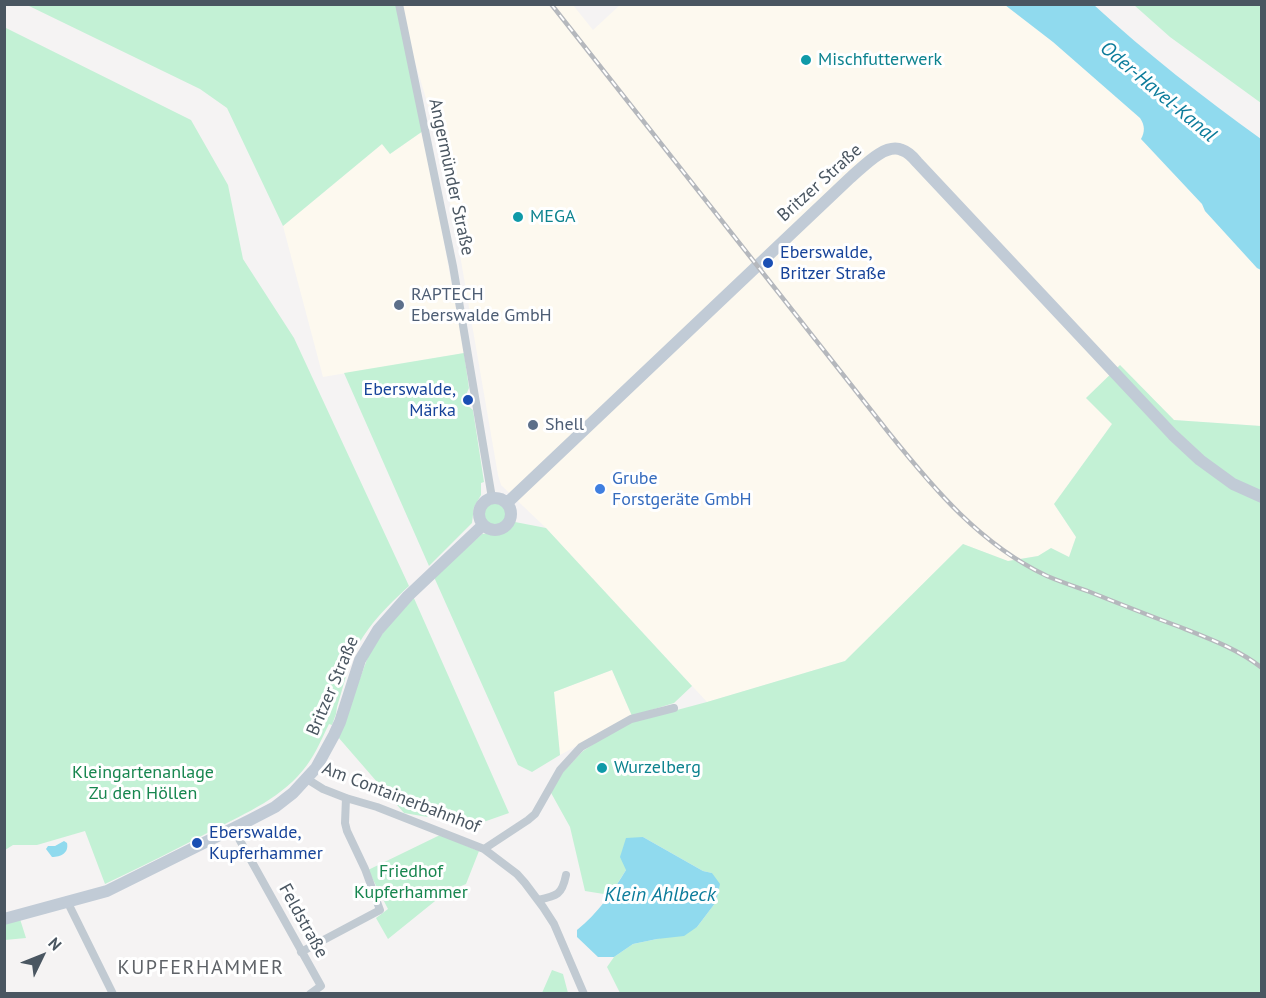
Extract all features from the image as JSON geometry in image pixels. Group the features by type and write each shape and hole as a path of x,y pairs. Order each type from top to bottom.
{"main road":[{"name":"Britzer Straße","path":"507,503 850,178 883,151 891,148 900,148 917,162 1193,454 1233,484 1262,497"},
{"path":"492,498 507,503 511,518 507,525 495,530 483,525 479,511 483,502 492,498"},
{"name":"Britzer Straße","path":"4,919 108,891 275,807 293,793 316,768 334,735 360,660 378,630 408,596 483,525"}],"street":[{"name":"Angermünder Straße","path":"399,4 453,266 492,498"},
{"path":"484,849 535,814 560,770 581,747 630,719 674,708"},
{"name":"Am Containerbahnhof","path":"307,779 323,789 484,849 517,874 554,924 585,993"},
{"path":"301,952 380,910 365,869 347,831 346,798"},
{"name":"Feldstraße","path":"233,828 321,986 310,993"},
{"path":"538,900 557,896 564,886 566,874"},
{"path":"68,903 113,993"}],"shaded area":[{"path":"399,5 573,5 593,30 620,5 1005,5 1053,42 1140,118 1144,127 1141,139 1261,270 1261,426 1174,420 1120,365 1086,398 1112,424 1054,504 1076,537 1069,557 1051,548 1038,556 1008,561 963,544 845,661 707,702 546,528 501,485 455,226 434,125"},
{"path":"423,131 464,353 323,377 283,226 382,144 390,154"},
{"path":"612,670 632,716 560,755 554,692"}],"green space":[{"path":"27,5 399,5 423,131 390,154 382,144 283,226 227,108 200,89"},
{"path":"1134,5 1261,5 1261,103 1170,37"},
{"name":"Kleingartenanlage Zu den Höllen","path":"4,27 191,120 228,185 243,259 294,338 409,586 384,610 362,638 350,664 332,725 329,724 313,756 298,776 276,795 251,810 105,884 85,831 37,845 13,845 5,850"},
{"path":"464,353 469,388 466,395 467,405 473,410 484,482 481,483 481,495 474,507 472,523 429,566 344,373"},
{"path":"1120,365 1174,420 1261,426 1261,993 620,993 607,967 614,957 633,944 697,927 716,902 712,873 703,871 643,837 610,895 585,891 570,827 550,791 563,772 583,751 632,722 845,661 963,544 1008,561 1038,556 1051,548 1069,557 1076,537 1054,504 1112,424 1086,398"},
{"path":"495,503 503,506 506,514 503,522 495,525 487,522 484,514 487,506"},
{"path":"515,522 546,528 692,686 674,703 632,716 612,670 554,692 560,755 532,772 518,765 434,577 482,534 502,531"},
{"path":"413,596 509,813 475,825 404,813 338,737 372,646"},
{"name":"Friedhof Kupferhammer","path":"440,835 479,851 466,884 445,893 388,939 376,918 388,909 368,870"},
{"path":"20,919 26,938 5,940 5,922"},
{"path":"552,970 563,974 568,993 542,993"}],"water":[{"name":"Oder-Havel-Kanal","path":"1005,5 1094,5 1176,75 1261,139 1261,270 1141,139 1144,128 1140,118 1053,42"},
{"name":"Klein Ahlbeck","path":"643,837 703,871 712,873 720,884 716,902 697,927 684,936 633,944 614,957 598,957 577,937 577,930 592,917 626,870 620,857 626,838"},
{"path":"64,841 67,843 66,852 52,857 46,849 48,846 55,846"}],"railway":[{"path":"551,4 889,433 923,475 960,514 1001,548 1047,576 1212,640 1243,655 1262,668"}],"place":[{"name":"Mischfutterwerk","path":"806,60"},
{"name":"MEGA","path":"518,217"},
{"name":"Eberswalde, Britzer Straße","path":"768,263"},
{"name":"RAPTECH Eberswalde GmbH","path":"399,305"},
{"name":"Eberswalde, Märka","path":"468,400"},
{"name":"Shell","path":"533,425"},
{"name":"Grube Forstgeräte GmbH","path":"600,489"},
{"name":"Wurzelberg","path":"602,768"},
{"name":"Eberswalde, Kupferhammer","path":"197,843"}],"district":[{"name":"KUPFERHAMMER","path":"201,968"}]}
